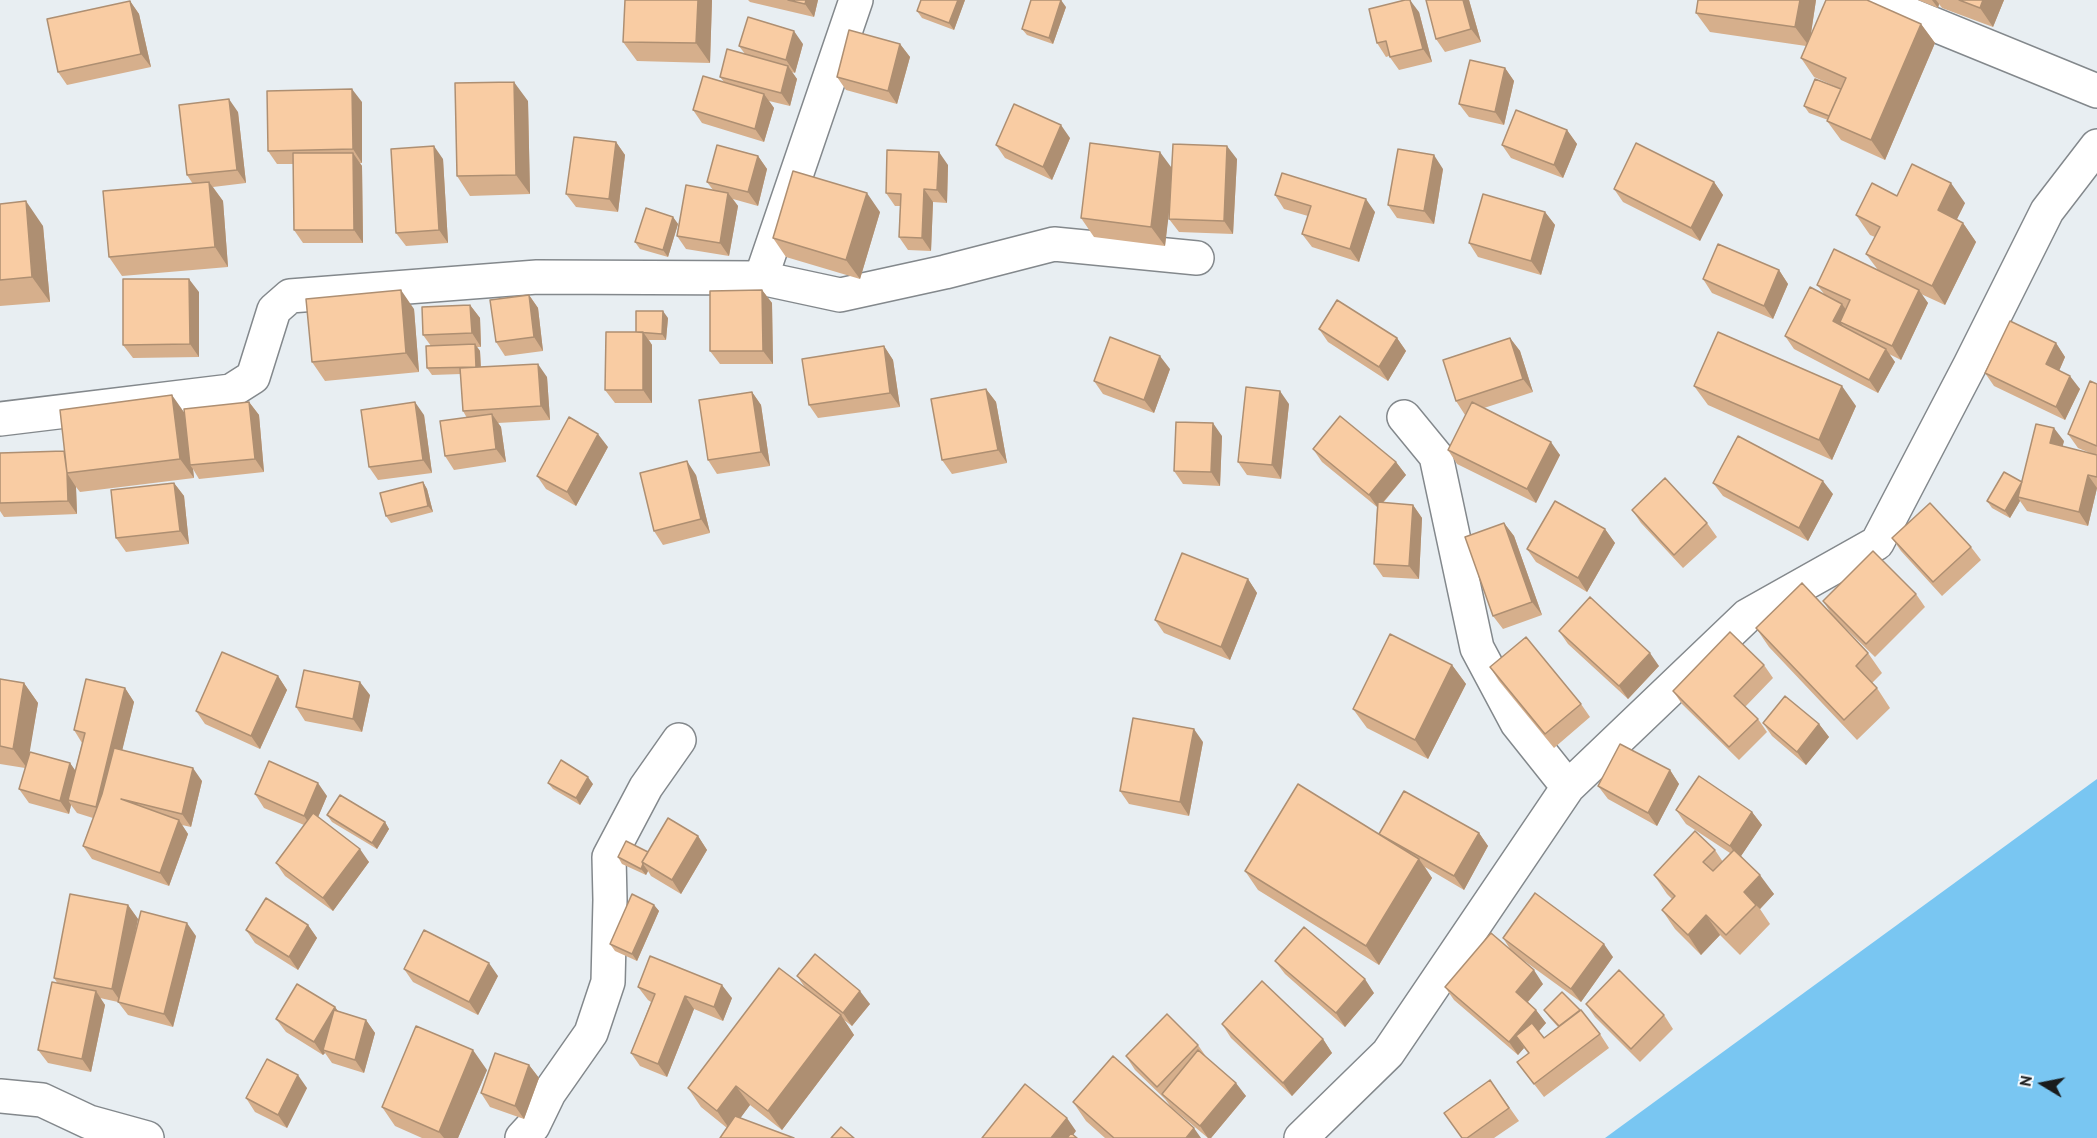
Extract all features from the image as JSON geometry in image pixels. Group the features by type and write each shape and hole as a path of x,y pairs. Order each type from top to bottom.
{"street":[{"path":"761,278 856,0"},
{"path":"1874,0 2097,91"},
{"path":"1301,1138 1388,1053 1568,787 1747,616 1877,543 1976,355 2047,211 2097,146"},
{"path":"0,419 231,391 253,377 274,310 290,296 537,277 761,278 840,295 945,272 1054,244 1197,258"},
{"path":"1404,417 1436,456 1477,648 1517,723 1568,787"},
{"path":"522,1138 533,1126 549,1093 591,1033 608,982 609,857 646,787 680,740"},
{"path":"0,1095 42,1100 88,1130 147,1138"}],"water":[{"path":"2097,779 2097,1138 1605,1138"}],"building":[{"path":"625,0 698,0 696,43 623,42"},
{"path":"788,0 806,0 805,4"},
{"path":"921,0 958,0 949,23 917,11"},
{"path":"1031,0 1061,0 1049,38 1022,29"},
{"path":"1410,0 1423,49 1390,57 1386,41 1377,43 1369,9"},
{"path":"1426,0 1463,0 1471,29 1436,39"},
{"path":"1698,0 1800,0 1795,27 1696,13"},
{"path":"1826,0 1867,0 1921,24 1871,140 1827,121 1846,78 1801,58"},
{"path":"1959,0 1983,0 1980,8"},
{"path":"130,1 141,54 58,72 47,19"},
{"path":"748,17 794,31 786,60 739,46"},
{"path":"849,30 900,44 888,91 837,77"},
{"path":"727,49 788,66 781,93 720,77"},
{"path":"1470,60 1505,68 1495,112 1459,104"},
{"path":"703,76 764,94 755,129 693,110"},
{"path":"1815,79 1841,89 1829,116 1804,106"},
{"path":"514,82 516,175 457,176 455,83"},
{"path":"352,89 353,149 268,151 267,91"},
{"path":"229,99 237,170 187,175 179,105"},
{"path":"1014,104 1061,125 1043,167 996,145"},
{"path":"1516,110 1567,130 1554,165 1502,145"},
{"path":"574,137 616,142 609,199 566,194"},
{"path":"1090,143 1160,152 1151,227 1081,218"},
{"path":"1636,143 1714,182 1691,228 1614,189"},
{"path":"1173,144 1227,146 1224,221 1169,219"},
{"path":"717,145 758,156 748,192 707,182"},
{"path":"434,146 439,230 396,233 391,149"},
{"path":"1398,149 1434,155 1424,211 1388,205"},
{"path":"887,150 939,152 937,190 924,189 922,238 899,237 901,194 886,193"},
{"path":"293,153 353,153 354,230 294,230"},
{"path":"1912,164 1951,183 1938,210 1963,223 1932,286 1866,254 1880,227 1856,215 1872,183 1897,196"},
{"path":"793,171 867,193 846,260 773,238"},
{"path":"1282,173 1366,199 1350,249 1302,234 1311,206 1275,195"},
{"path":"209,182 215,247 109,257 103,191"},
{"path":"686,185 728,193 720,243 677,236"},
{"path":"1483,194 1545,212 1531,261 1469,243"},
{"path":"26,201 32,277 0,280 0,204"},
{"path":"646,208 673,217 663,250 635,242"},
{"path":"1718,244 1779,270 1764,306 1703,279"},
{"path":"1834,249 1919,290 1892,346 1840,322 1850,300 1817,285"},
{"path":"123,279 189,279 190,344 123,345"},
{"path":"1810,287 1842,304 1833,321 1886,349 1869,380 1785,336"},
{"path":"401,290 406,353 312,362 306,299"},
{"path":"762,290 763,351 710,351 710,291"},
{"path":"529,295 534,337 496,342 490,300"},
{"path":"1337,300 1397,338 1379,367 1319,329"},
{"path":"470,305 472,333 423,335 422,307"},
{"path":"636,311 663,311 662,334 636,332"},
{"path":"2010,321 2056,343 2046,364 2070,376 2056,407 1985,373"},
{"path":"606,332 643,332 643,390 605,390"},
{"path":"1718,332 1842,386 1819,440 1694,386"},
{"path":"1110,337 1160,356 1144,400 1094,381"},
{"path":"1510,338 1523,379 1456,401 1443,360"},
{"path":"475,344 476,367 427,368 426,346"},
{"path":"884,346 890,393 809,405 802,359"},
{"path":"538,364 541,406 463,411 460,368"},
{"path":"2090,381 2097,384 2097,446 2068,434"},
{"path":"1246,387 1280,391 1272,465 1238,462"},
{"path":"986,389 998,450 942,460 931,399"},
{"path":"752,392 761,452 708,460 699,400"},
{"path":"172,395 180,459 67,473 60,410"},
{"path":"249,402 255,459 190,465 184,409"},
{"path":"415,402 423,460 369,467 361,410"},
{"path":"1472,402 1551,442 1527,489 1448,450"},
{"path":"492,414 496,449 445,456 440,421"},
{"path":"1340,416 1396,462 1369,495 1313,449"},
{"path":"569,417 598,434 567,492 537,476"},
{"path":"1176,422 1213,423 1211,472 1174,471"},
{"path":"2036,424 2054,428 2050,443 2097,455 2097,477 2088,475 2079,512 2018,497"},
{"path":"1738,436 1823,481 1799,528 1713,483"},
{"path":"64,451 68,501 0,503 0,453"},
{"path":"687,461 701,519 654,531 640,473"},
{"path":"2004,472 2022,482 2005,511 1987,501"},
{"path":"1665,478 1707,523 1674,555 1632,510"},
{"path":"423,482 428,506 386,516 380,493"},
{"path":"174,483 180,531 116,538 111,490"},
{"path":"1555,501 1605,529 1578,578 1527,549"},
{"path":"1378,502 1413,505 1409,566 1374,564"},
{"path":"1930,503 1971,547 1933,582 1892,538"},
{"path":"1504,523 1532,602 1493,616 1465,537"},
{"path":"1873,551 1916,594 1866,644 1823,601"},
{"path":"1182,553 1248,579 1221,647 1155,620"},
{"path":"1802,583 1868,653 1856,666 1877,688 1844,720 1756,628"},
{"path":"1590,597 1650,653 1619,686 1559,631"},
{"path":"1730,632 1764,665 1734,696 1758,719 1729,747 1673,691"},
{"path":"1390,634 1452,665 1415,740 1353,709"},
{"path":"1526,637 1581,704 1545,734 1490,667"},
{"path":"222,652 278,676 251,736 196,711"},
{"path":"304,670 360,682 353,719 296,707"},
{"path":"0,679 24,683 13,749 0,746"},
{"path":"86,679 125,688 96,807 68,800 85,733 74,730"},
{"path":"1785,696 1819,724 1797,752 1763,723"},
{"path":"1133,718 1194,729 1180,802 1120,791"},
{"path":"1620,744 1670,770 1648,813 1598,786"},
{"path":"114,748 193,768 182,814 121,799 179,820 160,873 83,846 102,794"},
{"path":"30,752 70,763 60,801 19,789"},
{"path":"561,760 588,777 576,798 548,783"},
{"path":"269,761 318,783 304,816 255,794"},
{"path":"1699,776 1752,812 1730,846 1676,810"},
{"path":"1298,784 1419,859 1366,946 1245,871"},
{"path":"1404,791 1479,833 1454,876 1379,834"},
{"path":"340,795 385,822 372,843 327,815"},
{"path":"313,813 360,849 323,898 276,863"},
{"path":"668,818 698,836 672,880 642,862"},
{"path":"1695,831 1715,850 1703,862 1713,871 1734,850 1760,875 1744,892 1756,905 1726,935 1706,915 1688,935 1662,910 1675,896 1654,875"},
{"path":"626,841 648,852 641,869 618,857"},
{"path":"1535,893 1604,944 1571,989 1503,938"},
{"path":"70,894 128,905 112,989 54,978"},
{"path":"632,894 654,905 632,954 610,944"},
{"path":"266,898 308,925 289,957 246,930"},
{"path":"141,911 187,923 164,1014 118,1002"},
{"path":"1304,927 1365,979 1336,1013 1275,961"},
{"path":"424,930 489,963 469,1002 404,969"},
{"path":"1491,933 1534,970 1516,992 1536,1010 1509,1042 1445,987"},
{"path":"815,954 860,991 843,1013 797,976"},
{"path":"650,956 722,985 714,1007 685,996 658,1064 631,1053 655,994 638,987"},
{"path":"779,968 841,1015 768,1111 736,1086 717,1111 688,1088"},
{"path":"1619,970 1664,1015 1631,1049 1586,1004"},
{"path":"1262,981 1323,1039 1283,1083 1222,1024"},
{"path":"52,982 96,991 82,1059 38,1050"},
{"path":"297,984 335,1007 314,1042 276,1019"},
{"path":"1562,992 1580,1010 1559,1026 1544,1010"},
{"path":"334,1010 366,1020 355,1060 323,1050"},
{"path":"1581,1010 1600,1034 1534,1084 1517,1062 1529,1053 1516,1036 1532,1023 1544,1038"},
{"path":"1167,1014 1198,1045 1157,1087 1126,1056"},
{"path":"416,1026 473,1050 439,1132 382,1107"},
{"path":"1198,1050 1236,1083 1200,1126 1162,1094"},
{"path":"495,1053 529,1065 515,1106 481,1093"},
{"path":"1113,1056 1194,1128 1186,1138 1114,1138 1073,1102"},
{"path":"267,1059 298,1075 278,1115 246,1098"},
{"path":"1490,1080 1509,1108 1467,1138 1462,1138 1444,1113"},
{"path":"1025,1084 1067,1118 1051,1138 982,1138"},
{"path":"735,1116 794,1138 720,1138"},
{"path":"841,1127 854,1138 831,1138"},
{"path":"1071,1133 1077,1138 1067,1138"}]}
